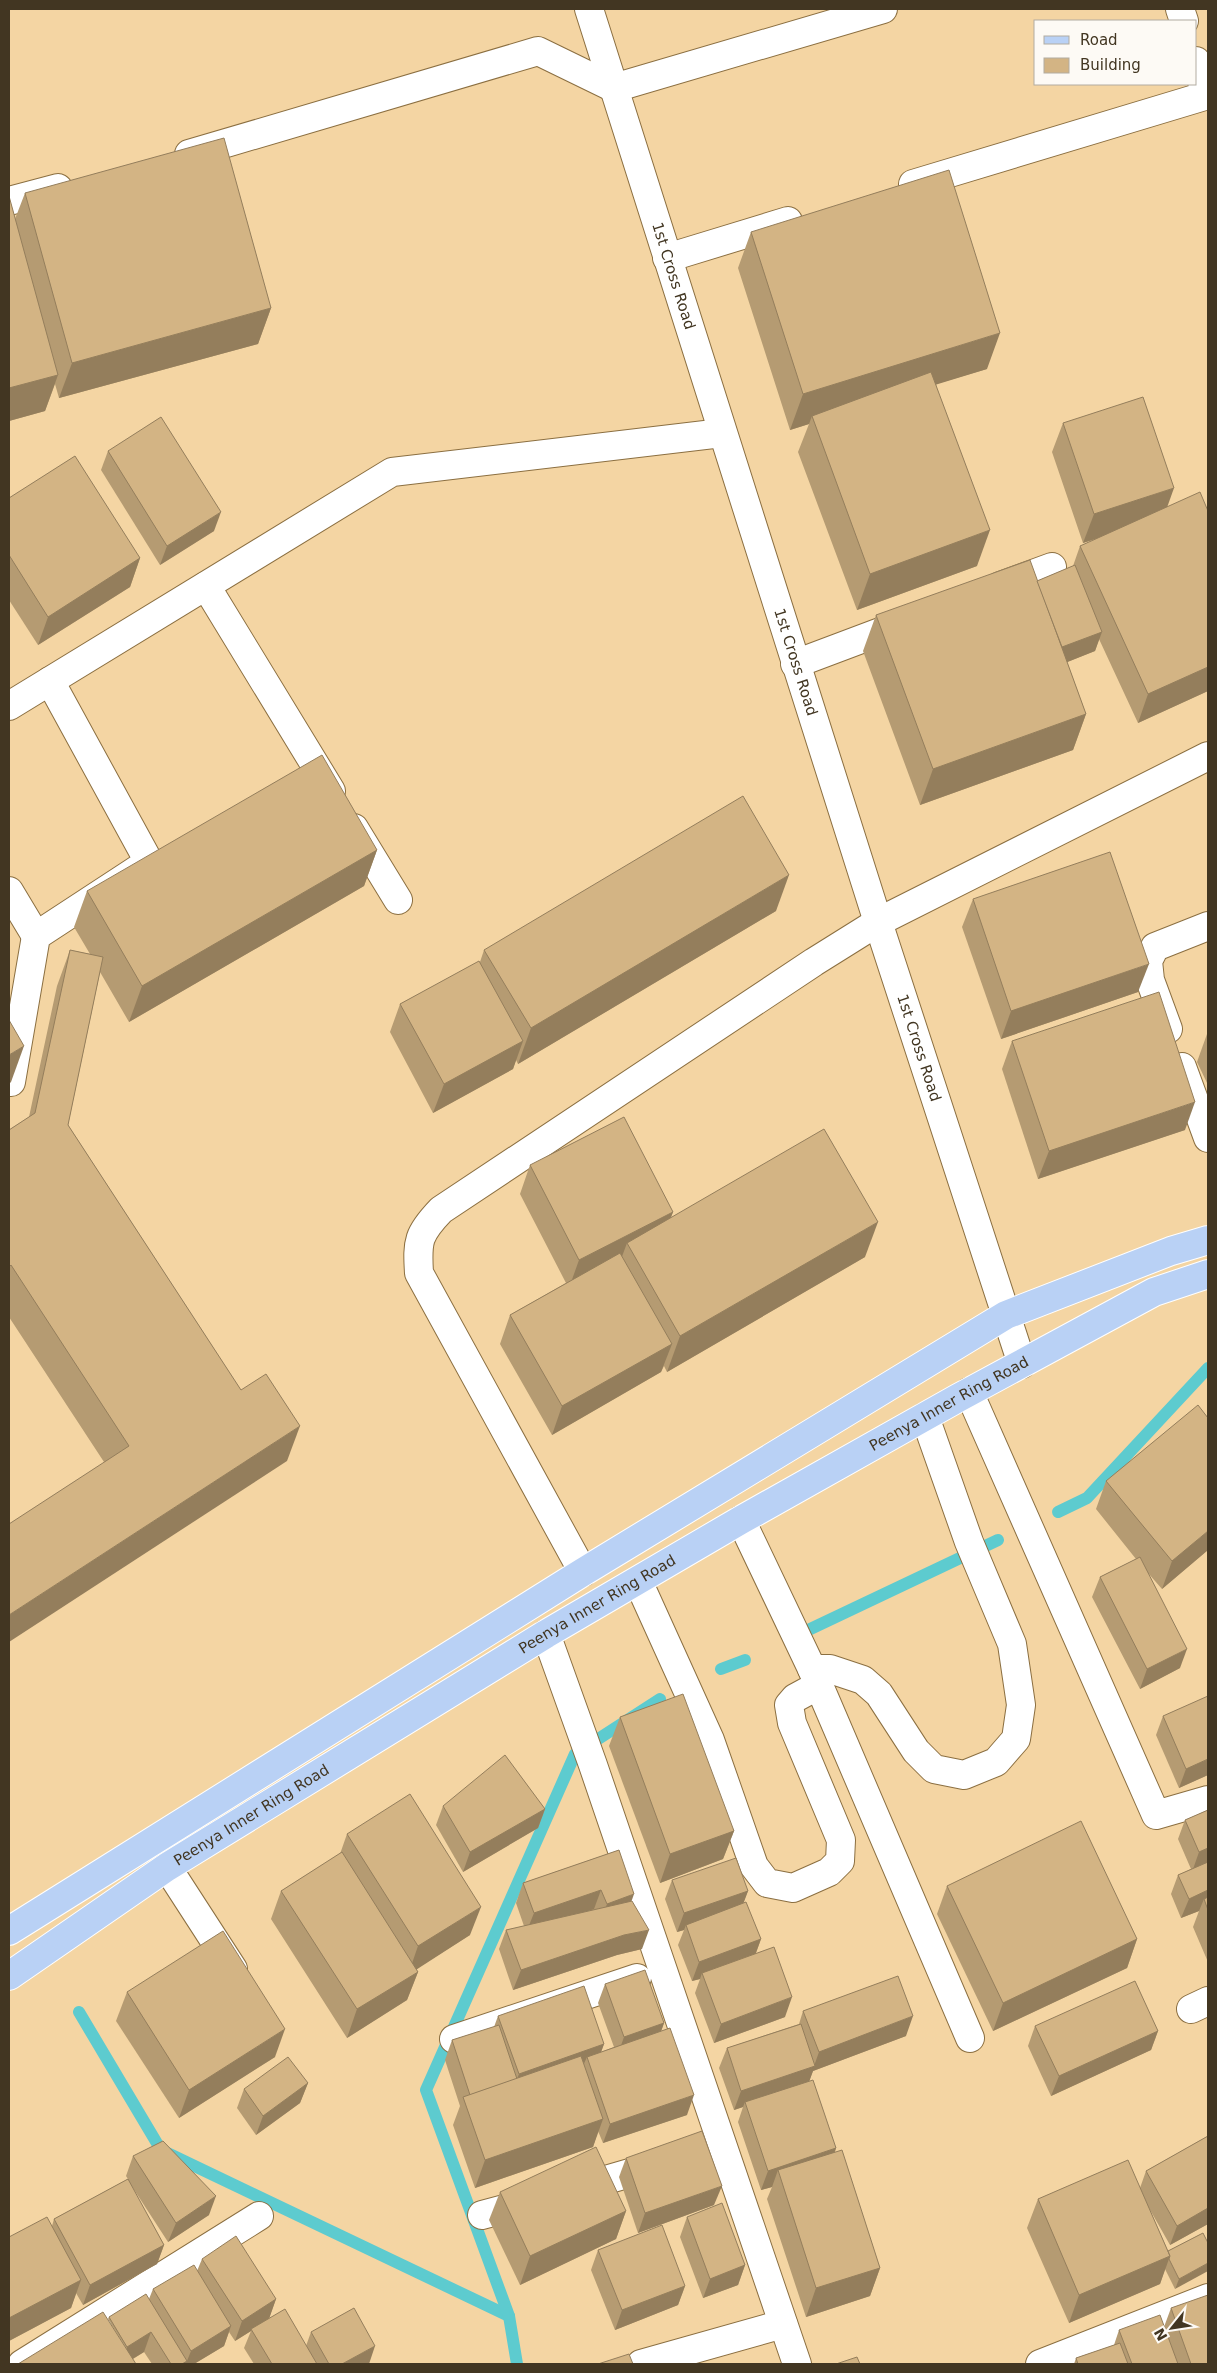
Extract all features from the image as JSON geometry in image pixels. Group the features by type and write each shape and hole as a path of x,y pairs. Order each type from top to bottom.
{"main road":[{"name":"Peenya Inner Ring Road","path":"9,1931 582,1572 1006,1315 1171,1251 1208,1240"},
{"name":"Peenya Inner Ring Road","path":"9,1976 167,1866 546,1634 741,1520 969,1392 1154,1292 1208,1274"}],"street":[{"name":"1st Cross Road","path":"589,9 795,664 1022,1364"},
{"path":"168,160 538,51 614,88 883,9"},
{"path":"884,192 1207,95 1197,64"},
{"path":"9,202 84,182"},
{"path":"667,258 809,215"},
{"path":"9,706 392,472 722,433"},
{"path":"979,595 1052,567"},
{"path":"206,586 398,900"},
{"path":"795,664 924,615"},
{"path":"36,936 149,862 50,680"},
{"path":"582,1572 419,1273 417,1248 424,1228 440,1210 814,962 878,922 1208,756"},
{"path":"9,891 36,936 11,1082"},
{"path":"1208,926 1155,947 1148,961 1150,980 1208,1138"},
{"path":"969,1392 1156,1815 1208,1800"},
{"path":"638,1581 710,1740 754,1866 767,1883 793,1888 830,1872 840,1861 841,1840 792,1723 788,1705 815,1677 830,1669 863,1680 880,1694 916,1751 934,1769 964,1776 996,1762 1016,1739 1021,1705 1012,1644 973,1552 925,1417"},
{"path":"741,1520 815,1677 970,2038"},
{"path":"546,1634 593,1765 797,2364"},
{"path":"167,1866 248,1991"},
{"path":"454,2039 662,1970"},
{"path":"482,2215 723,2147"},
{"path":"22,2364 259,2216"},
{"path":"1040,2364 1208,2298"},
{"path":"641,2364 783,2324"}],"building":[{"path":"224,138 271,308 72,363 25,193"},
{"path":"949,170 1000,333 803,394 751,232"},
{"path":"9,196 58,375 9,388"},
{"path":"931,372 990,530 870,574 812,416"},
{"path":"1143,397 1174,488 1094,514 1063,423"},
{"path":"161,417 221,512 167,546 108,451"},
{"path":"75,456 140,558 48,617 9,555 9,498"},
{"path":"1200,492 1208,511 1208,667 1148,694 1080,546"},
{"path":"1030,560 1086,714 933,769 876,615"},
{"path":"1075,565 1102,632 1062,647 1037,581"},
{"path":"322,755 377,850 142,986 87,891"},
{"path":"743,796 789,875 531,1028 484,950"},
{"path":"1110,852 1149,964 1011,1011 973,899"},
{"path":"70,950 103,957 68,1125 241,1390 266,1374 300,1426 9,1615 9,1524 129,1446 11,1265 9,1267 9,1130 35,1113"},
{"path":"479,961 523,1041 444,1084 400,1004"},
{"path":"1159,992 1195,1102 1049,1151 1012,1041"},
{"path":"9,1020 24,1046 9,1055"},
{"path":"624,1117 673,1212 579,1260 530,1165"},
{"path":"824,1129 878,1222 680,1336 627,1243"},
{"path":"620,1253 672,1344 562,1406 510,1315"},
{"path":"1198,1405 1208,1418 1208,1531 1172,1561 1106,1481"},
{"path":"1140,1557 1187,1649 1147,1669 1100,1577"},
{"path":"683,1694 734,1831 670,1854 620,1717"},
{"path":"1208,1696 1208,1759 1186,1769 1163,1716"},
{"path":"505,1755 545,1809 470,1852 443,1806"},
{"path":"410,1794 481,1907 418,1946 347,1834"},
{"path":"1208,1810 1208,1848 1199,1852 1185,1820"},
{"path":"1081,1821 1137,1939 1003,2003 947,1886"},
{"path":"619,1850 634,1894 607,1904 601,1890 534,1913 523,1883"},
{"path":"342,1852 418,1972 357,2009 281,1891"},
{"path":"736,1858 748,1891 684,1913 672,1880"},
{"path":"1208,1862 1208,1890 1189,1899 1178,1875"},
{"path":"1208,1897 1208,1910 1204,1899"},
{"path":"632,1901 649,1930 624,1935 521,1970 506,1930"},
{"path":"746,1902 761,1939 699,1962 686,1925"},
{"path":"223,1931 285,2029 189,2090 127,1992"},
{"path":"774,1947 792,1997 721,2024 702,1973"},
{"path":"645,1970 664,2023 624,2037 605,1984"},
{"path":"898,1976 913,2016 819,2052 803,2011"},
{"path":"1135,1981 1158,2031 1059,2076 1035,2026"},
{"path":"584,1986 604,2044 519,2074 498,2016"},
{"path":"801,2024 815,2066 741,2091 727,2048"},
{"path":"499,2025 517,2079 470,2095 452,2040"},
{"path":"670,2028 694,2095 610,2124 587,2057"},
{"path":"581,2056 603,2119 485,2160 463,2097"},
{"path":"288,2057 308,2083 263,2116 244,2089"},
{"path":"813,2080 836,2148 768,2171 745,2102"},
{"path":"702,2131 722,2186 645,2213 626,2158"},
{"path":"1208,2136 1208,2208 1177,2226 1146,2171"},
{"path":"163,2141 216,2196 176,2223 133,2156"},
{"path":"596,2147 626,2211 530,2256 500,2192"},
{"path":"842,2150 880,2268 816,2288 778,2170"},
{"path":"1128,2160 1170,2256 1079,2295 1038,2199"},
{"path":"128,2179 164,2245 90,2285 54,2219"},
{"path":"722,2203 745,2265 710,2279 687,2217"},
{"path":"47,2217 81,2280 9,2318 9,2237"},
{"path":"662,2225 685,2286 622,2310 598,2250"},
{"path":"1203,2233 1208,2243 1208,2263 1179,2279 1169,2259 1168,2251"},
{"path":"236,2236 276,2299 242,2321 202,2259"},
{"path":"194,2265 231,2326 191,2351 153,2289"},
{"path":"146,2294 187,2361 182,2364 171,2364 151,2332 127,2347 109,2317"},
{"path":"1208,2295 1208,2364 1191,2364 1171,2308"},
{"path":"354,2308 375,2346 342,2364 329,2364 311,2332"},
{"path":"285,2309 317,2364 272,2364 251,2329"},
{"path":"103,2312 136,2364 18,2364"},
{"path":"1160,2315 1178,2364 1132,2364 1119,2330"},
{"path":"1120,2343 1128,2364 1078,2364 1076,2358"},
{"path":"629,2354 633,2364 598,2364"},
{"path":"857,2357 860,2364 836,2364"}],"waterway":[{"path":"1058,1512 1087,1498 1208,1368"},
{"path":"804,1632 998,1540"},
{"path":"721,1669 745,1660"},
{"path":"517,2364 509,2316 426,2090 575,1754 660,1699"},
{"path":"79,2012 161,2150 509,2316"}]}
